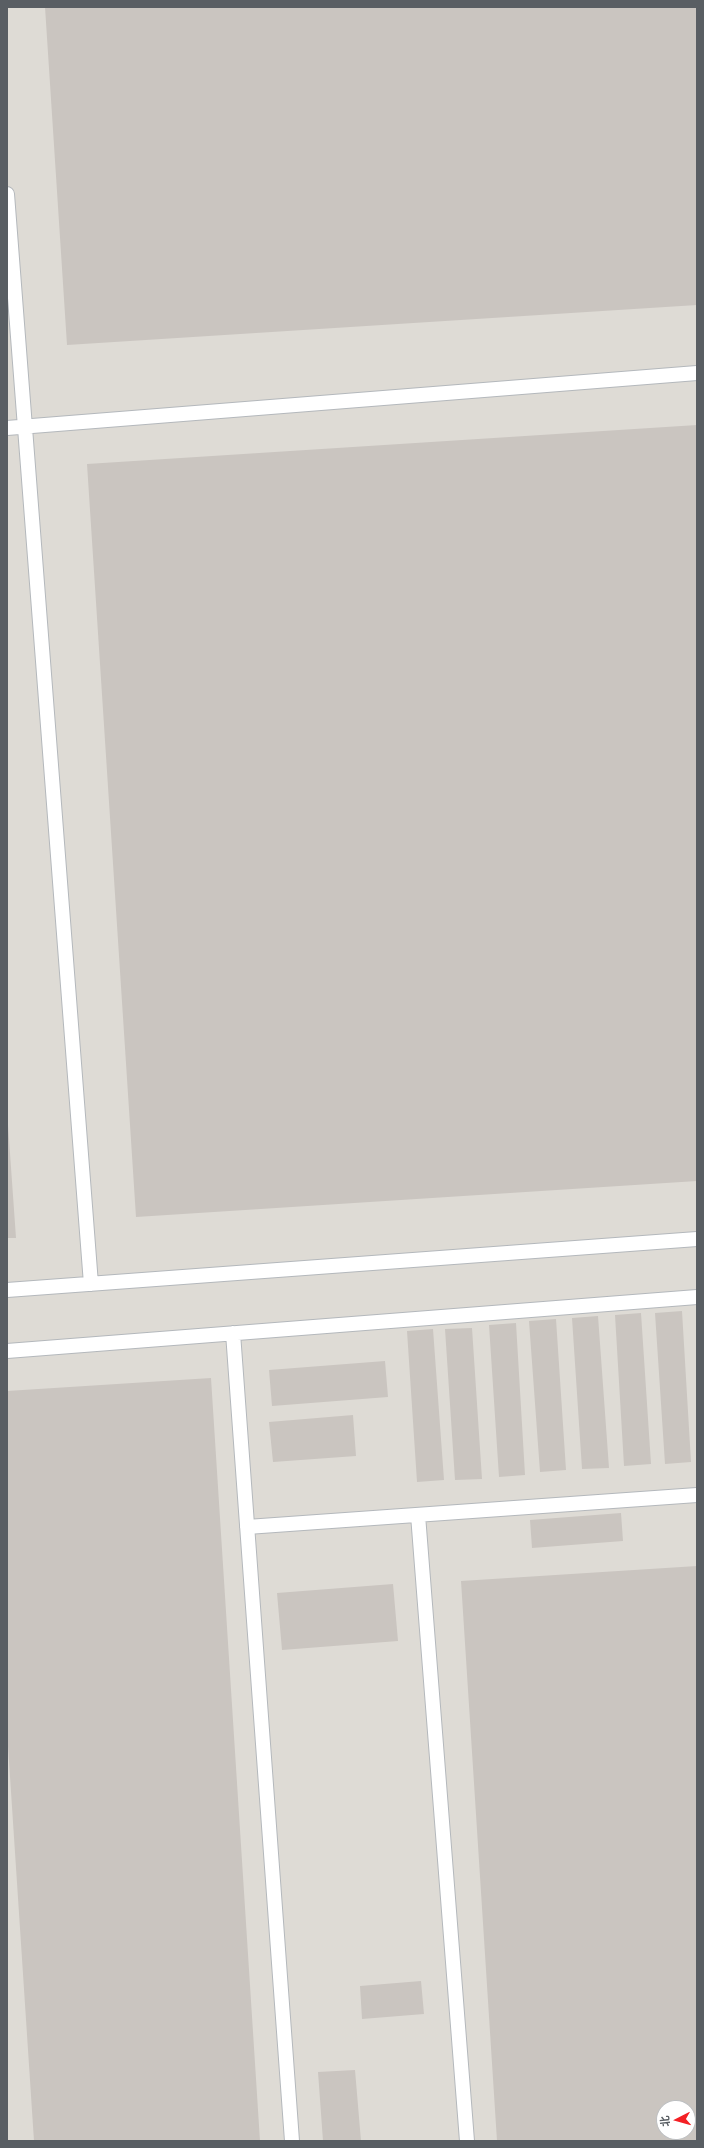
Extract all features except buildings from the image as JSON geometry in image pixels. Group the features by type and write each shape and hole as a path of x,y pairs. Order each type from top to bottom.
{"lane":[{"path":"7,194 91,1284"},
{"path":"7,428 697,373"},
{"path":"7,1290 697,1240"},
{"path":"7,1351 697,1297"},
{"path":"233,1333 292,2141"},
{"path":"247,1527 697,1495"},
{"path":"418,1515 467,2141"}],"shaded area":[{"path":"7,7 697,7 697,2141 7,2141"}]}
